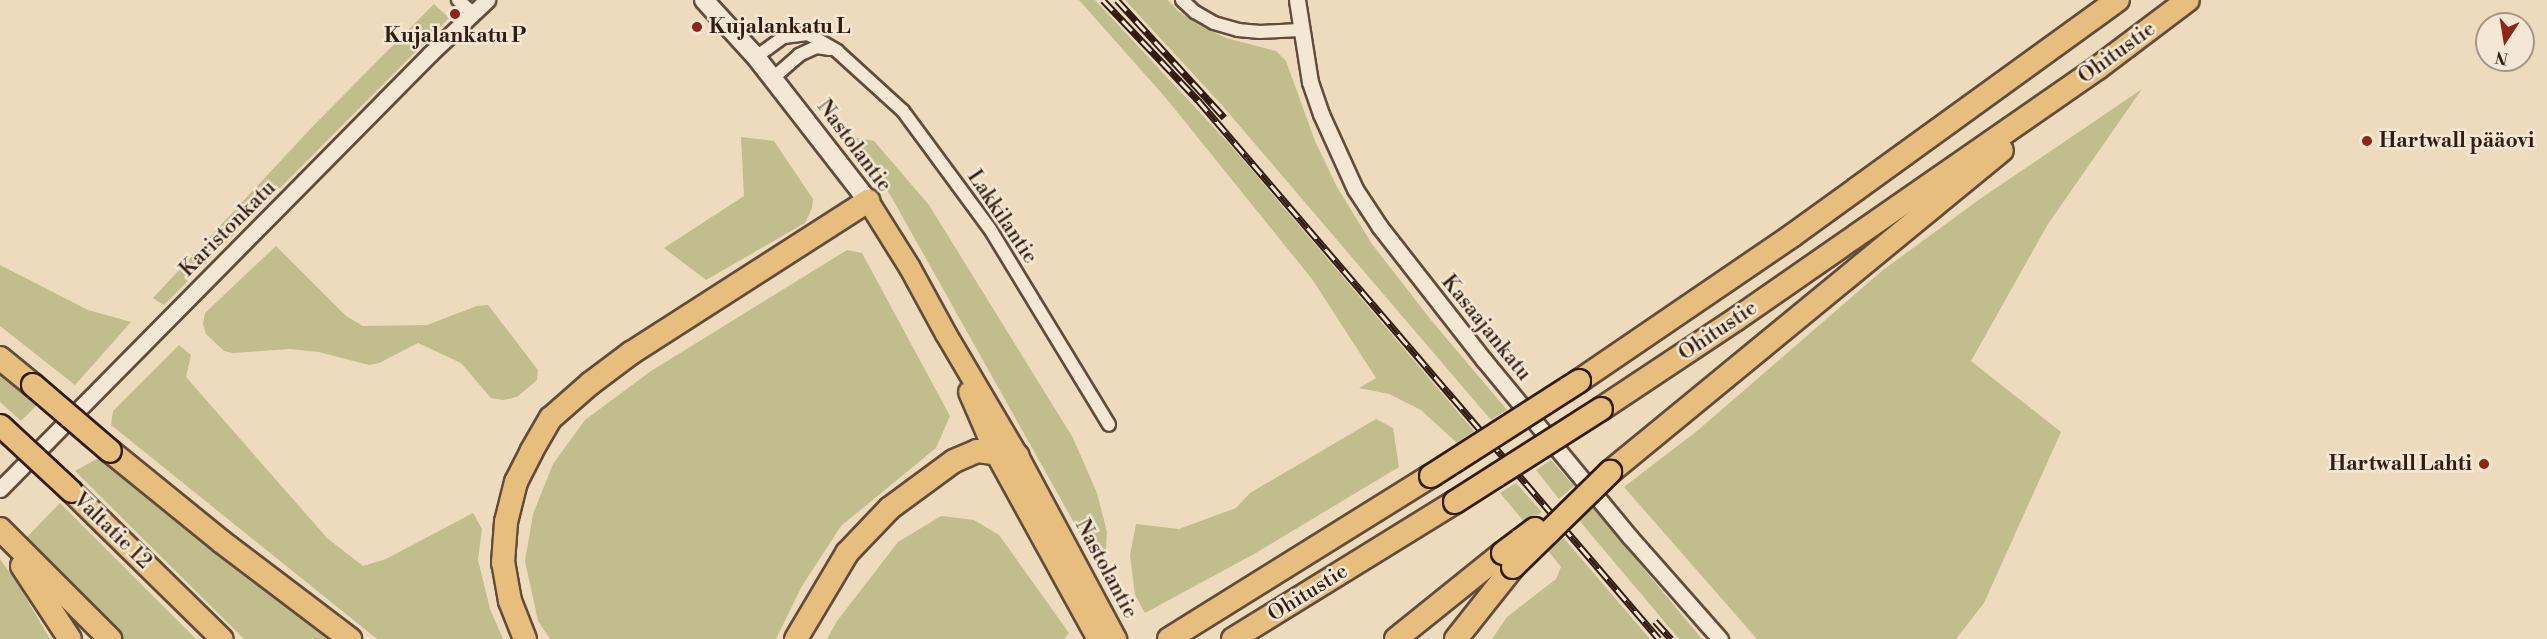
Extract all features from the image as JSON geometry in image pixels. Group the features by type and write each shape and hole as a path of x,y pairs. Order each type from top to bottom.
{"highway":[{"name":"Ohitustie","path":"1169,639 1579,381 1803,228 2118,0"},
{"name":"Ohitustie","path":"1233,639 1455,502 1735,320 2099,67 2188,0"},
{"path":"1396,639 1508,560 1635,450 1917,221 2099,67"},
{"path":"525,639 510,601 503,562 506,522 516,482 551,418 591,383 631,353 867,201"},
{"path":"0,358 222,542 350,639"},
{"name":"Valtatie 12","path":"0,425 222,639"},
{"path":"796,639 847,553 890,508 954,461 977,452 1018,456"},
{"path":"0,530 70,639"},
{"path":"0,530 110,639"},
{"path":"1456,639 1508,560"}],"main road":[{"name":"Nastolantie","path":"704,0 756,57 867,201 910,268 1018,456 1116,639"},
{"name":"Nastolantie","path":"946,334 995,452 1098,639"}],"street":[{"path":"459,0 473,13"},
{"name":"Karistonkatu","path":"0,489 487,0"},
{"path":"1182,0 1214,23 1238,30 1260,32 1300,30"},
{"name":"Kasaajankatu","path":"1297,0 1310,82 1334,147 1355,189 1380,227 1513,396 1630,537 1720,639"},
{"name":"Lakkilantie","path":"756,57 793,34 808,34 837,51 903,111 990,229 1108,425"},
{"path":"773,78 800,55 816,47 837,51"}],"shaded area":[{"path":"1079,0 1095,0 1233,148 1474,431 1457,443 1421,410 1389,394 1359,388 1376,378 1312,279 1165,97"},
{"path":"1125,0 1168,0 1179,12 1199,25 1226,38 1276,51 1286,61 1315,141 1337,187 1372,244 1431,320 1507,410 1491,420 1220,103"},
{"path":"434,4 449,18 164,305 153,298 314,125"},
{"path":"2142,89 2048,224 1971,361 2061,432 1984,603 1956,639 1757,639 1624,487 1697,431 1883,270 1980,199"},
{"path":"741,137 774,141 813,199 812,208 805,223 706,280 664,248 744,196"},
{"path":"851,137 874,141 929,205 1073,438 1097,493 1107,532 1105,564 1091,553 892,198"},
{"path":"276,246 346,316 363,326 427,325 477,306 488,305 538,370 537,380 517,397 503,400 491,398 461,363 418,343 379,363 369,365 319,352 290,349 233,353 224,351 206,334 203,324 205,313"},
{"path":"847,250 862,253 950,416 936,448 841,526 802,586 776,639 550,639 538,621 525,561 533,514 553,464 585,420 651,371"},
{"path":"0,265 88,310 131,322 75,385 0,326"},
{"path":"179,345 191,355 186,377 327,538 363,566 386,559 473,513 482,529 478,560 490,609 503,639 377,639 111,425 113,411"},
{"path":"0,371 38,404 21,421 0,402"},
{"path":"1376,419 1393,428 1399,467 1254,554 1145,613 1135,595 1130,555 1136,524 1179,529 1236,508 1250,493"},
{"path":"102,456 159,506 334,639 244,639 75,471"},
{"path":"1551,460 1574,486 1559,499 1536,470"},
{"path":"1516,483 1542,512 1526,524 1500,493"},
{"path":"60,503 196,639 122,639 109,628 26,538"},
{"path":"1592,507 1702,639 1679,639 1578,519"},
{"path":"941,516 974,520 999,535 1069,633 1064,639 827,639 837,621 898,542"},
{"path":"1561,535 1650,639 1492,639 1507,617 1556,579 1561,567 1546,548"},
{"path":"0,559 19,586 50,639 0,639"}],"railway":[{"path":"1103,0 1198,100 1659,639"},
{"path":"1117,0 1224,117"},
{"path":"1655,621 1671,639"}],"place":[{"name":"Kujalankatu P","path":"455,14"},
{"name":"Kujalankatu L","path":"697,27"},
{"name":"Hartwall pääovi","path":"2367,141"},
{"name":"Hartwall Lahti","path":"2484,464"}]}
